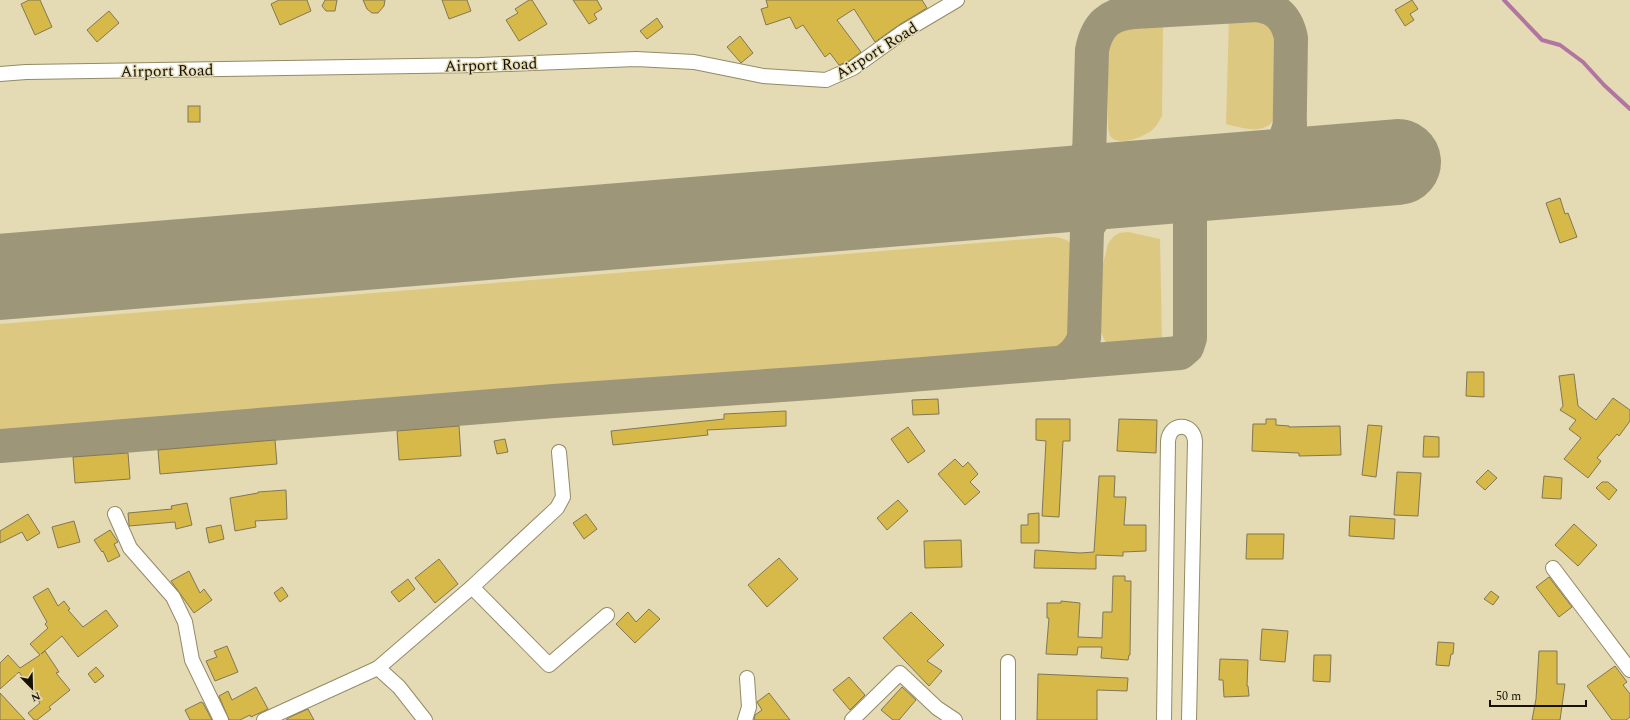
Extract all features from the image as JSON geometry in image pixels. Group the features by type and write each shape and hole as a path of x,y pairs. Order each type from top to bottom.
{"street":[{"name":"Airport Road","path":"0,74 34,72 480,65 636,59 694,62 763,76 826,80 853,68 903,32 957,0"},
{"path":"1164,720 1168,441 1170,432 1178,427 1190,430 1195,441 1189,720"},
{"path":"264,720 378,668 472,587 557,508 563,497 559,452"},
{"path":"115,514 130,548 173,597 185,622 192,660 221,720"},
{"path":"1553,568 1630,670"},
{"path":"472,587 549,665 607,615"},
{"path":"1008,662 1008,720"},
{"path":"378,668 399,687 425,720"},
{"path":"852,720 900,673 937,708 955,720"},
{"path":"745,720 749,707 747,678"}],"shaded area":[{"path":"1259,17 1270,21 1275,25 1279,30 1281,37 1283,56 1280,107 1276,117 1271,123 1265,127 1251,129 1226,124 1229,18"},
{"path":"1128,26 1163,26 1162,116 1156,126 1146,134 1127,141 1121,141 1115,140 1111,137 1108,128 1108,49 1112,35"},
{"path":"1128,232 1160,239 1162,344 1127,349 1114,349 1106,343 1098,326 1103,264 1108,244 1113,237 1119,233"},
{"path":"1051,237 1067,240 1073,245 1078,253 1074,341 1069,347 1056,352 0,439 0,324"}],"building":[{"path":"29,0 40,0 52,27 35,35 21,4"},
{"path":"279,0 307,0 311,11 280,25 271,4"},
{"path":"325,0 337,0 335,11 326,11 322,6"},
{"path":"363,0 385,0 384,6 378,13 372,13 367,9"},
{"path":"442,0 467,0 471,11 449,19"},
{"path":"529,0 532,0 547,24 519,41 506,20 518,13 515,9"},
{"path":"573,0 597,0 602,9 594,14 597,19 589,24"},
{"path":"766,0 922,0 927,8 875,42 854,9 837,20 861,52 849,61 839,65 830,53 825,57 803,25 796,29 790,17 766,25 761,9 768,7"},
{"path":"1412,0 1418,9 1410,14 1414,20 1405,26 1395,10"},
{"path":"109,11 119,23 97,42 87,30"},
{"path":"657,18 663,27 647,39 640,31"},
{"path":"740,36 753,53 741,63 727,47"},
{"path":"188,106 200,106 200,122 188,122"},
{"path":"1560,198 1565,214 1568,213 1577,237 1560,243 1546,203"},
{"path":"1467,372 1484,372 1484,397 1466,396"},
{"path":"1574,374 1578,406 1596,420 1613,398 1630,410 1630,421 1619,436 1617,434 1597,458 1601,461 1588,478 1564,459 1581,438 1569,429 1576,420 1560,410 1563,406 1559,376"},
{"path":"938,399 939,414 913,415 912,400"},
{"path":"786,411 786,426 707,430 708,435 613,445 611,431 724,419 724,414"},
{"path":"1036,419 1070,419 1070,441 1063,441 1059,517 1042,516 1046,441 1036,440"},
{"path":"1119,419 1157,420 1156,453 1117,451"},
{"path":"1266,419 1276,419 1276,425 1289,427 1340,426 1341,455 1299,456 1299,453 1252,451 1253,424 1266,424"},
{"path":"1368,425 1382,426 1376,477 1362,475"},
{"path":"459,426 461,456 399,460 397,431"},
{"path":"908,427 925,451 908,463 891,439"},
{"path":"1424,436 1439,437 1439,457 1423,457"},
{"path":"505,439 508,452 497,454 494,441"},
{"path":"275,440 277,464 160,474 158,450"},
{"path":"128,453 130,479 75,483 73,457"},
{"path":"955,459 963,467 968,462 978,474 970,482 980,492 965,505 938,474"},
{"path":"1488,470 1497,478 1485,490 1476,482"},
{"path":"1397,472 1421,473 1418,516 1394,515"},
{"path":"1099,476 1115,476 1114,497 1126,497 1124,525 1146,525 1146,551 1123,552 1123,556 1096,555 1096,569 1034,568 1035,550 1080,553 1094,552"},
{"path":"1544,476 1562,478 1561,499 1542,498"},
{"path":"1602,482 1608,482 1617,490 1609,500 1596,488"},
{"path":"286,490 287,519 255,521 256,527 235,531 230,498 258,492"},
{"path":"898,500 908,511 887,530 877,518"},
{"path":"187,503 192,525 176,529 175,522 129,526 128,513 172,509 171,506"},
{"path":"1039,513 1039,543 1021,543 1021,525 1028,525 1028,514"},
{"path":"28,514 40,533 27,541 22,532 0,543 0,531"},
{"path":"586,514 597,529 584,539 573,523"},
{"path":"1350,516 1395,519 1394,539 1349,536"},
{"path":"74,521 80,542 58,548 52,527"},
{"path":"1574,524 1597,545 1578,566 1555,545"},
{"path":"221,525 224,539 209,543 206,528"},
{"path":"110,530 118,542 114,544 120,556 108,562 103,551 102,552 94,540"},
{"path":"1247,534 1284,534 1283,559 1246,559"},
{"path":"961,540 962,567 925,568 924,541"},
{"path":"779,558 798,579 767,607 748,585"},
{"path":"439,559 458,584 435,603 415,578"},
{"path":"189,571 200,593 204,589 212,600 194,613 171,581"},
{"path":"1113,576 1125,576 1125,581 1131,581 1130,655 1128,660 1101,658 1102,647 1078,647 1077,655 1046,654 1049,618 1047,618 1047,603 1061,603 1061,601 1080,603 1078,637 1102,638 1103,612 1112,612"},
{"path":"1549,577 1572,607 1559,617 1536,587"},
{"path":"408,579 415,589 399,602 391,592"},
{"path":"282,587 288,596 280,602 274,593"},
{"path":"48,588 58,606 64,601 70,609 68,610 83,627 106,610 118,626 78,657 62,636 41,654 45,651 59,672 56,673 70,690 49,707 51,709 37,720 34,720 28,713 40,703 19,672 0,689 0,663 8,655 20,668 40,655 30,644 48,628 45,624 47,622 33,597"},
{"path":"1491,591 1499,597 1493,605 1484,599"},
{"path":"649,609 660,619 635,643 616,624 628,612 636,622"},
{"path":"911,612 944,645 927,661 942,671 929,686 883,638"},
{"path":"1262,629 1288,631 1285,662 1260,660"},
{"path":"1438,642 1454,643 1453,654 1451,654 1449,666 1436,665"},
{"path":"227,646 238,672 215,681 206,661 217,657 214,651"},
{"path":"1539,651 1557,651 1557,684 1565,684 1560,720 1532,720 1536,699"},
{"path":"1314,655 1331,655 1330,682 1313,681"},
{"path":"1220,659 1248,660 1247,686 1249,696 1224,697 1223,680 1219,680"},
{"path":"1615,666 1627,682 1623,685 1630,694 1630,717 1626,720 1612,720 1587,686"},
{"path":"96,667 104,676 95,683 88,674"},
{"path":"1038,674 1128,678 1127,691 1097,690 1097,720 1037,720"},
{"path":"849,677 865,695 850,710 833,690"},
{"path":"256,687 268,709 251,717 250,715 240,720 229,720 219,696 228,691 232,700"},
{"path":"902,687 916,700 899,720 893,720 881,710"},
{"path":"0,693 25,720 0,720"},
{"path":"769,693 790,720 754,720 755,715 762,710 757,702"},
{"path":"201,702 212,720 190,720 185,710"},
{"path":"308,709 314,720 286,720 290,717"}],"waterway":[{"path":"1504,0 1542,40 1560,45 1583,62 1604,85 1630,109"}],"taxiway":[{"path":"1061,363 1075,353 1084,338 1092,50 1097,34 1106,22 1111,18 1125,13 1257,5 1264,6 1280,15 1287,25 1291,38 1289,171"},
{"path":"1234,175 1270,158 1281,147 1290,125"},
{"path":"1046,191 1060,183 1071,174 1081,163 1090,149"},
{"path":"1087,228 1104,204 1126,184 1104,170 1090,149"},
{"path":"0,446 554,401 824,382 1180,353 1187,347 1190,338 1190,179"}],"runway":[{"path":"0,277 1398,162"}]}
